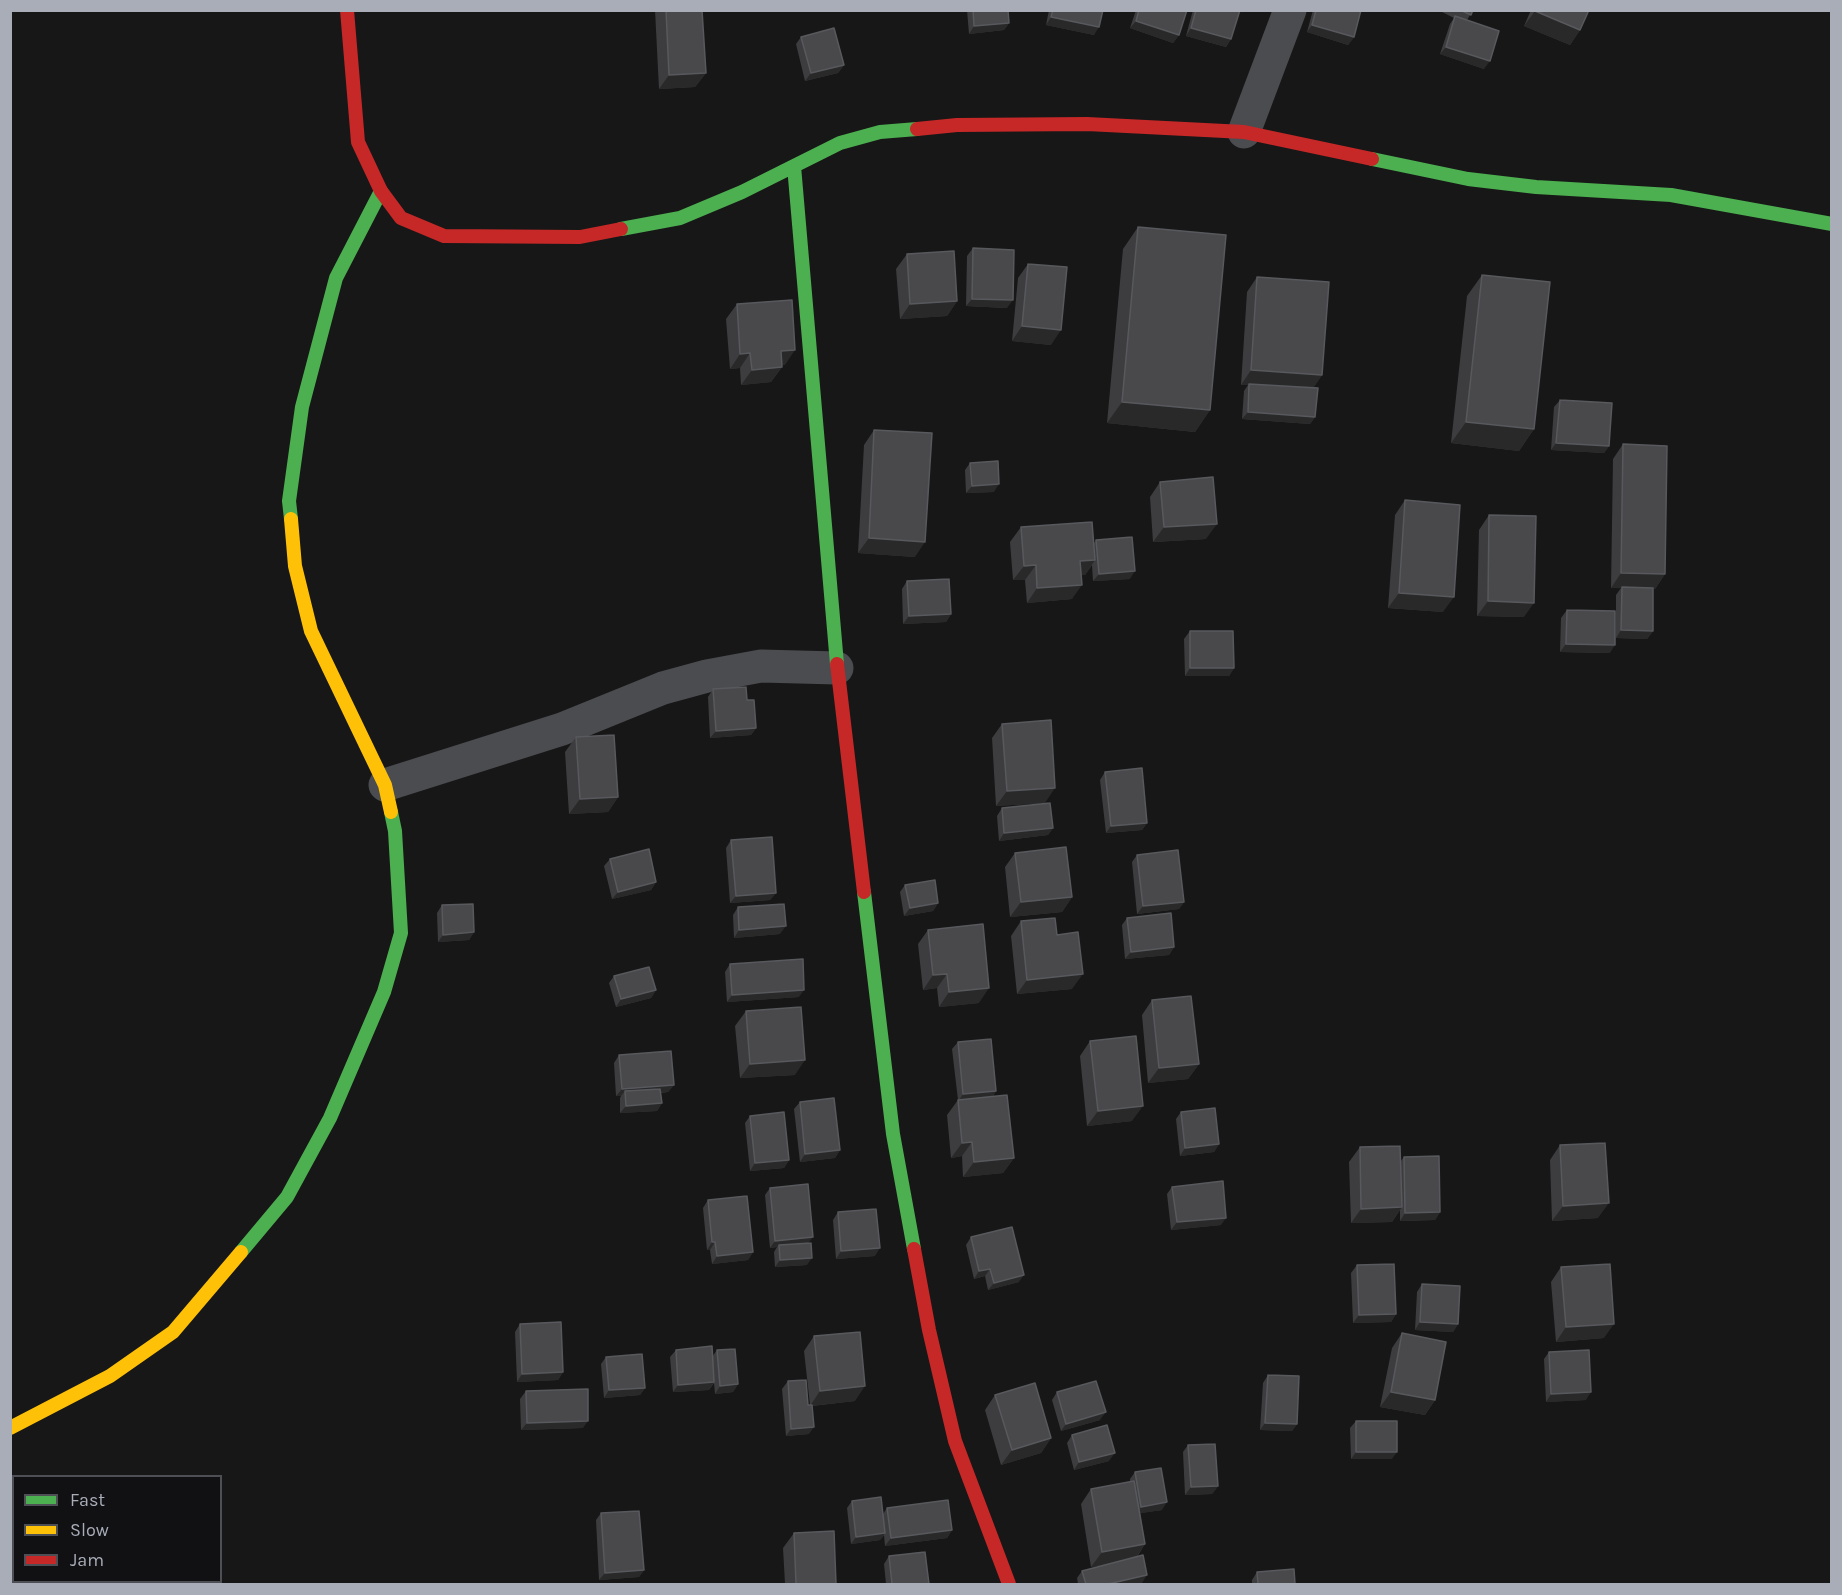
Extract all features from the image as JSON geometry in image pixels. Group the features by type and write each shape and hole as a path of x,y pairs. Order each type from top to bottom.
{"street":[{"path":"347,10 358,142 381,191 401,218 444,236 580,237 680,218 742,192 840,143 880,132 957,125 1087,124 1244,132 1468,179 1536,188 1671,195 1832,224"},
{"path":"1244,132 1290,10"},
{"path":"794,166 837,668 893,1134 929,1330 955,1441 1009,1584"},
{"path":"10,1428 110,1376 173,1332 286,1197 330,1118 384,992 401,933 395,831 385,784 311,631 295,566 290,501 302,407 336,278 381,191"},
{"path":"385,784 562,729 663,688 707,676 761,666 837,668"}],"building":[{"path":"666,10 702,10 706,73 669,75"},
{"path":"973,10 1008,10 1009,23 974,26"},
{"path":"1053,10 1103,10 1099,27 1051,17"},
{"path":"1139,10 1187,10 1179,35 1136,21"},
{"path":"1196,10 1240,10 1231,39 1191,28"},
{"path":"1316,10 1361,10 1354,37 1312,25"},
{"path":"1460,10 1473,10 1471,15"},
{"path":"1535,10 1589,10 1580,30"},
{"path":"1455,16 1499,31 1490,61 1446,47"},
{"path":"834,28 844,65 811,73 801,37"},
{"path":"1138,227 1226,235 1210,410 1122,402"},
{"path":"973,248 1014,250 1013,300 972,299"},
{"path":"954,251 957,301 910,304 907,254"},
{"path":"1028,264 1067,267 1061,330 1022,326"},
{"path":"1482,275 1550,282 1534,429 1466,422"},
{"path":"1257,277 1329,282 1322,375 1251,370"},
{"path":"792,300 795,350 781,351 782,367 752,370 750,353 740,354 737,304"},
{"path":"1249,384 1318,388 1315,417 1248,412"},
{"path":"1560,400 1612,403 1609,446 1556,443"},
{"path":"874,430 932,433 925,542 869,538"},
{"path":"1623,444 1667,446 1665,574 1621,573"},
{"path":"998,461 999,484 972,486 970,463"},
{"path":"1213,477 1217,524 1164,527 1160,482"},
{"path":"1405,500 1460,505 1454,597 1399,593"},
{"path":"1489,515 1536,516 1534,603 1488,601"},
{"path":"1092,522 1095,560 1080,561 1082,585 1037,588 1036,565 1024,566 1021,527"},
{"path":"1132,537 1135,571 1099,574 1096,540"},
{"path":"949,579 951,614 909,616 907,581"},
{"path":"1622,587 1653,588 1653,631 1621,630"},
{"path":"1567,610 1615,611 1615,645 1566,644"},
{"path":"1190,631 1233,631 1234,668 1190,668"},
{"path":"746,687 747,700 754,700 756,728 716,731 713,689"},
{"path":"1051,720 1055,788 1007,791 1002,724"},
{"path":"614,735 618,797 580,799 576,737"},
{"path":"1142,768 1147,823 1111,826 1105,772"},
{"path":"1050,803 1053,828 1004,833 1002,808"},
{"path":"772,837 776,893 736,896 731,840"},
{"path":"1066,847 1072,897 1021,902 1015,853"},
{"path":"649,849 656,882 618,892 610,859"},
{"path":"1178,850 1184,902 1143,906 1137,855"},
{"path":"935,880 938,903 910,908 905,885"},
{"path":"473,904 474,932 443,935 442,905"},
{"path":"784,904 786,926 739,930 738,907"},
{"path":"1171,913 1174,947 1131,952 1127,918"},
{"path":"1055,918 1057,935 1078,932 1083,974 1027,980 1021,921"},
{"path":"983,924 989,988 949,992 947,974 933,975 928,930"},
{"path":"803,959 804,990 732,995 730,964"},
{"path":"649,967 656,990 621,999 614,976"},
{"path":"1191,996 1199,1064 1159,1068 1152,1000"},
{"path":"801,1007 805,1060 750,1064 746,1011"},
{"path":"1136,1036 1143,1106 1098,1111 1090,1041"},
{"path":"991,1039 996,1091 963,1094 958,1042"},
{"path":"671,1051 674,1085 622,1089 619,1055"},
{"path":"660,1089 662,1103 626,1106 625,1091"},
{"path":"1007,1095 1014,1158 974,1162 972,1142 962,1143 958,1100"},
{"path":"834,1098 840,1150 805,1154 800,1102"},
{"path":"1215,1108 1219,1144 1185,1148 1181,1112"},
{"path":"784,1112 789,1160 755,1163 750,1116"},
{"path":"1605,1143 1609,1203 1563,1206 1560,1145"},
{"path":"1400,1146 1402,1207 1361,1209 1360,1147"},
{"path":"1439,1156 1440,1212 1405,1213 1404,1157"},
{"path":"1223,1181 1226,1218 1177,1222 1172,1187"},
{"path":"808,1184 813,1237 775,1241 770,1188"},
{"path":"747,1196 753,1252 717,1256 715,1242 712,1242 708,1200"},
{"path":"876,1209 880,1248 841,1251 838,1212"},
{"path":"1012,1227 1024,1275 994,1283 990,1269 979,1271 971,1237"},
{"path":"811,1243 812,1258 780,1260 779,1245"},
{"path":"1394,1264 1396,1314 1359,1315 1357,1265"},
{"path":"1610,1264 1614,1324 1566,1327 1561,1267"},
{"path":"1422,1284 1460,1286 1458,1324 1420,1322"},
{"path":"561,1322 563,1372 522,1374 520,1324"},
{"path":"860,1332 865,1386 820,1391 814,1336"},
{"path":"1402,1333 1446,1342 1435,1400 1391,1392"},
{"path":"712,1346 714,1382 678,1385 676,1350"},
{"path":"735,1349 738,1384 720,1386 717,1350"},
{"path":"1589,1350 1591,1392 1551,1394 1549,1352"},
{"path":"642,1354 645,1388 609,1390 606,1357"},
{"path":"1268,1375 1299,1376 1297,1424 1265,1423"},
{"path":"806,1380 808,1405 812,1405 814,1427 791,1429 788,1381"},
{"path":"1096,1381 1106,1412 1066,1424 1057,1392"},
{"path":"1035,1383 1051,1438 1012,1450 995,1395"},
{"path":"588,1389 588,1421 527,1423 526,1391"},
{"path":"1356,1421 1397,1421 1397,1452 1356,1452"},
{"path":"1107,1425 1115,1453 1079,1462 1072,1435"},
{"path":"1215,1444 1218,1486 1191,1487 1188,1445"},
{"path":"1161,1468 1167,1502 1141,1507 1135,1472"},
{"path":"1134,1481 1145,1544 1102,1552 1091,1489"},
{"path":"881,1497 885,1533 856,1537 852,1501"},
{"path":"948,1500 952,1530 891,1538 887,1508"},
{"path":"639,1511 644,1570 605,1573 601,1513"},
{"path":"834,1531 836,1584 796,1584 794,1533"},
{"path":"925,1552 929,1584 892,1584 889,1556"},
{"path":"1143,1555 1147,1575 1108,1584 1086,1584 1082,1571"},
{"path":"1294,1569 1295,1584 1258,1584 1257,1572"}],"traffic: fast":[{"path":"621,229 680,218 742,192 840,143 880,132 917,129"},
{"path":"1372,159 1468,179 1536,187 1671,195 1832,224"},
{"path":"794,166 837,664"},
{"path":"291,519 289,501 302,407 336,278 381,191"},
{"path":"241,1252 287,1197 330,1118 384,992 401,933 395,831 391,812"},
{"path":"864,892 893,1134 914,1249"}],"traffic: slow":[{"path":"291,519 295,566 311,631 385,785 391,812"},
{"path":"10,1428 110,1376 173,1332 241,1252"}],"traffic: jam":[{"path":"347,10 358,142 381,191 401,218 444,236 580,237 621,229"},
{"path":"917,129 957,125 1087,124 1244,132 1372,159"},
{"path":"837,664 864,892"},
{"path":"914,1249 929,1330 955,1441 1009,1584"}]}
